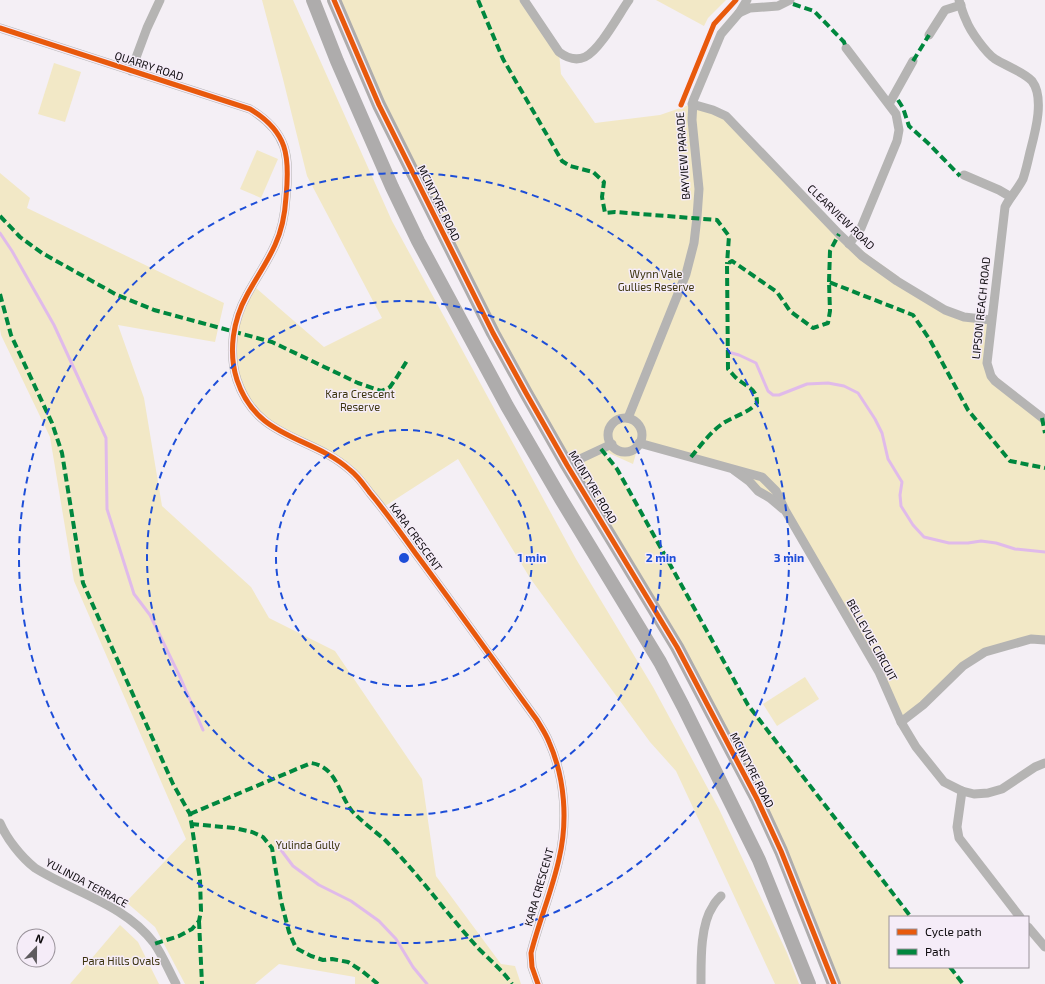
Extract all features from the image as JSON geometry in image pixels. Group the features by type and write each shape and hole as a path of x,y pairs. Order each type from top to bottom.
{"main road":[{"path":"313,0 337,61 392,187 418,241 535,455 660,662 759,860 809,984"},
{"name":"MCINTYRE ROAD","path":"334,0 380,105 493,333 567,465 674,641 757,799 781,851 834,984"},
{"path":"535,455 567,465 561,498"}],"street":[{"path":"131,71 160,0"},
{"path":"524,0 559,52 567,57 575,59 590,54 601,42 628,0"},
{"name":"BAYVIEW PARADE","path":"628,418 686,274 694,243 699,189 692,120 692,104 720,34 739,13 747,0"},
{"path":"739,13 750,8 778,6 790,0"},
{"name":"LIPSON REACH ROAD","path":"929,35 944,10 960,3 965,20 986,50 993,58 1032,82 1038,96 1038,123 1026,171 1005,207 987,363 991,376 1003,388 1045,420"},
{"name":"QUARRY ROAD","path":"0,28 250,109 266,120 281,140"},
{"path":"846,48 896,114 899,130 897,142 861,228 849,244"},
{"path":"889,104 913,61"},
{"name":"CLEARVIEW ROAD","path":"692,104 713,110 726,116 862,256 897,281 945,310 964,318 991,320"},
{"name":"KARA CRESCENT","path":"281,140 286,150 288,166 283,222 276,244 246,297 235,325 233,356 237,380 248,401 264,420 282,433 336,459 357,476 461,615 537,720 549,741 561,781 564,810 564,830 560,858 530,953 532,967 538,984"},
{"path":"964,175 999,190 1011,197"},
{"path":"628,418 639,425 642,433 642,439 637,447 624,452 618,450 612,444 608,433 610,427 615,421 628,418"},
{"name":"BELLEVUE CIRCUIT","path":"640,443 762,477 776,491 785,510 879,672 901,722 916,747 944,782 957,790 974,794 988,793 1002,789 1036,767 1045,763"},
{"path":"567,465 612,444"},
{"name":"BELLEVUE CIRCUIT","path":"733,469 749,481 758,491 785,510"},
{"path":"901,722 923,705 963,666 985,652 1031,639 1045,640"},
{"path":"962,791 957,827 959,838 1019,916"},
{"name":"YULINDA TERRACE","path":"0,823 28,863 110,906 134,922 154,944 176,984"},
{"path":"0,842 8,836"},
{"path":"701,984 702,947 707,919 713,905 721,896"},
{"path":"1029,927 1045,947"}],"green space":[{"name":"Kara Crescent Reserve","path":"262,0 293,0 392,221 576,559 653,687 719,809 787,953 799,984 775,984 676,771 650,742 530,578 458,459 382,508 357,476 273,427 242,390 233,344 252,287 256,288 324,347 382,318 307,176"},
{"name":"Wynn Vale Gullies Reserve","path":"334,0 524,0 559,52 561,74 595,123 660,115 692,104 720,113 839,234 945,310 991,320 988,369 1045,420 1045,640 985,652 901,722 879,672 785,510 733,469 639,443 633,464 602,450 617,469 748,705 910,916 889,916 889,968 951,968 963,984 834,984 757,799 526,393"},
{"path":"656,0 726,0 708,18 704,26"},
{"path":"54,63 81,72 65,122 38,114"},
{"path":"257,150 278,159 261,198 240,189"},
{"name":"Yulinda Gully","path":"0,173 30,198 27,208 224,303 215,342 118,325 144,398 162,506 251,587 269,618 335,651 422,779 436,876 501,964 515,966 521,984 355,984 355,977 279,964 255,984 185,984 155,927 126,902 186,839 74,581 50,437 1,335"},
{"path":"805,677 819,699 777,726 763,704"},
{"name":"Para Hills Ovals","path":"120,925 138,942 159,984 70,984"}],"waterway":[{"path":"0,233 12,251 54,325 106,438 107,509 134,594 150,615 181,679 203,730"},
{"path":"728,352 739,355 756,363 768,391 773,395 779,395 807,384 828,383 844,386 858,393 875,419 882,433 888,459 902,482 900,495 901,506 913,525 924,537 949,543 981,541 996,543 1015,549 1045,552"},
{"path":"278,846 293,866 319,885 351,901 379,921 396,939 413,967 427,984"}],"marked path":[{"path":"478,0 503,59 562,161 570,166 593,172 604,182 602,197 605,213 615,212 717,220 729,236 727,264"},
{"path":"793,4 814,11 844,42 846,48"},
{"path":"913,61 929,35"},
{"path":"898,100 903,108 909,126 960,176"},
{"path":"0,216 20,237 42,253 117,295 154,310 272,342 358,383 381,391 386,389 390,387 408,359"},
{"path":"829,282 830,251 839,234"},
{"path":"691,457 720,425 746,412 757,403 757,398 754,392 728,369 727,264 732,261 777,292 790,311 813,328 828,323 830,311 829,282 913,315 930,340 968,410 1010,461 1045,468"},
{"path":"0,294 11,335 52,423 62,453 83,583 173,784 190,814 200,880 201,911 199,921 192,929 179,936 154,944"},
{"path":"1042,418 1045,433"},
{"path":"601,449 617,469 748,705 910,916"},
{"path":"190,814 311,763 320,765 332,775 352,811 386,841 467,936 512,984"},
{"path":"191,824 234,828 252,832 263,837 272,848 281,901 289,932 296,948 311,956 323,960 332,959 348,962 378,984"},
{"path":"199,921 202,984"},
{"path":"951,968 963,984"}],"cycle path":[{"path":"334,0 379,105 493,333 567,465 677,647 757,799 781,851 834,984"},
{"path":"681,105 714,24 736,0"},
{"path":"0,28 250,109 263,118 279,136 284,146 287,169 284,216 280,234 269,258 242,305 235,325 233,336 233,358 237,380 246,400 271,426 319,450 353,472 462,616 537,720 546,736 559,770 562,785 564,815 562,845 559,859 531,953 532,967 538,984"}]}
